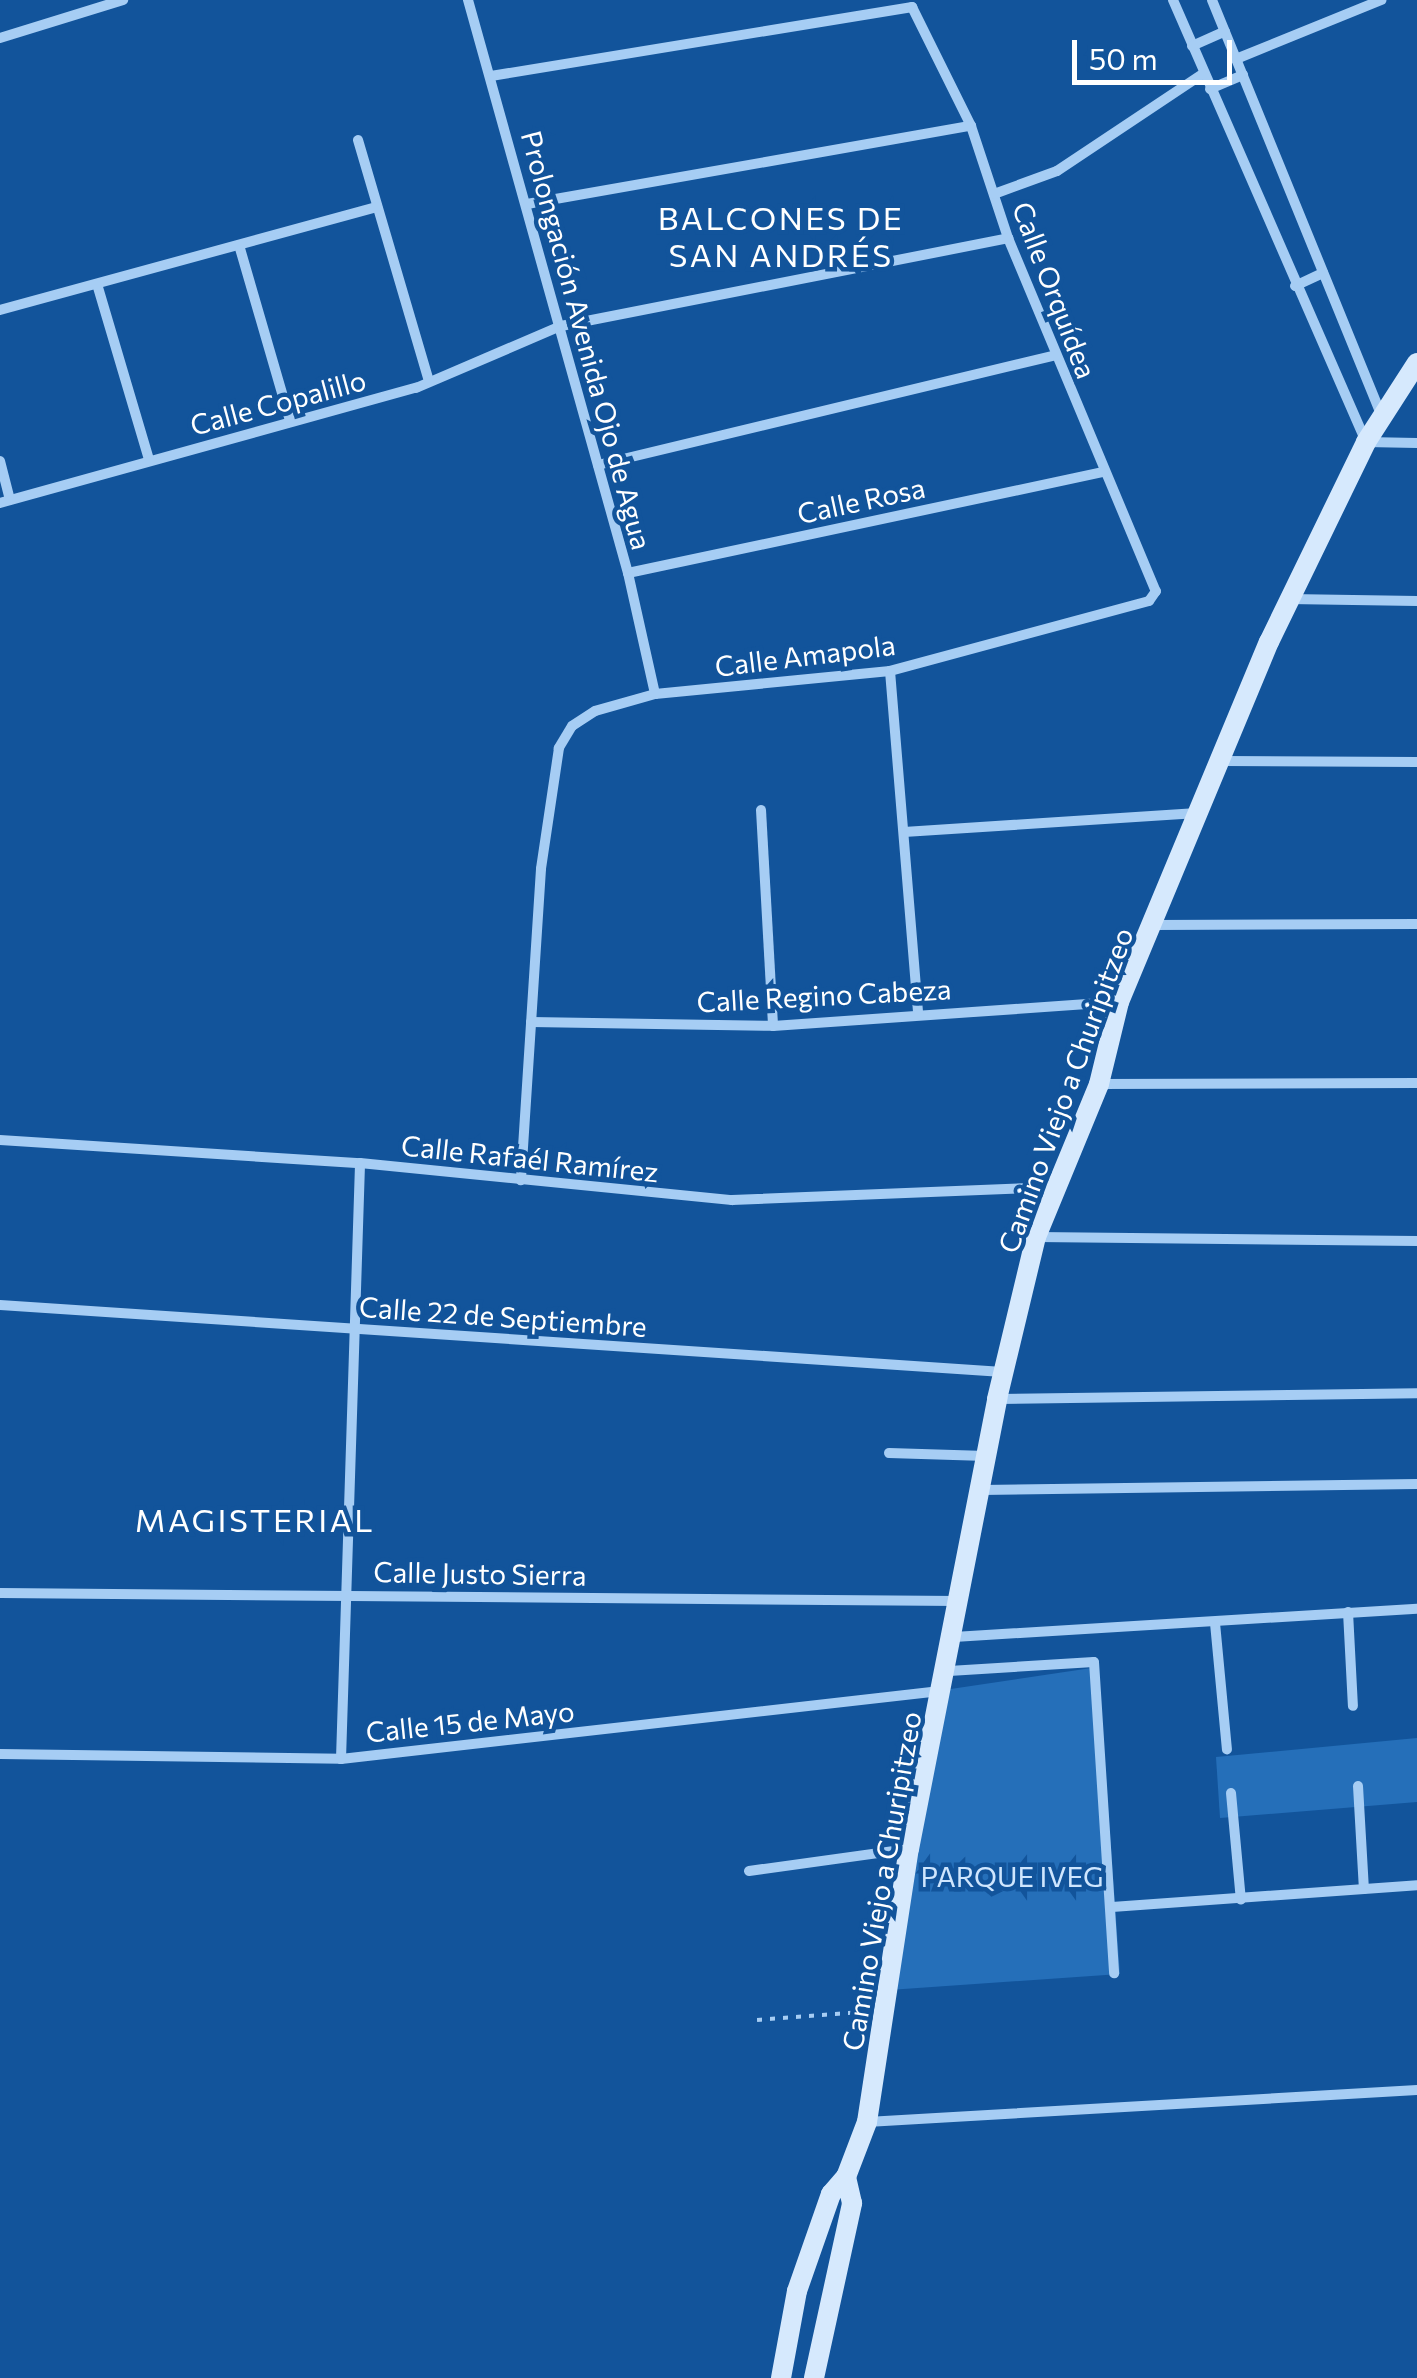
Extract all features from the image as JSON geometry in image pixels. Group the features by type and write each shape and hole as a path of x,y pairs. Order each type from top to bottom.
{"street":[{"path":"0,38 123,0"},
{"name":"Prolongación Avenida Ojo de Agua","path":"468,0 628,573 655,694"},
{"path":"1173,0 1366,442 1417,443"},
{"path":"1212,0 1381,414"},
{"path":"1236,59 1381,0"},
{"name":"Calle Orquídea","path":"491,76 912,7 971,126 1008,238 1156,591"},
{"path":"1192,46 1225,31"},
{"path":"994,194 1057,171 1204,73"},
{"path":"1210,89 1243,75"},
{"path":"527,204 971,126"},
{"path":"358,140 429,381"},
{"path":"0,310 377,206"},
{"name":"Calle Copalillo","path":"5,502 429,381 560,326 1008,238"},
{"path":"238,245 290,421"},
{"path":"1296,286 1324,274"},
{"path":"97,284 149,460"},
{"path":"598,465 1056,355"},
{"name":"Camino Viejo a Churipitzeo","path":"781,2378 797,2291 831,2194 846,2177 868,2122 909,1849 946,1681 997,1399 1036,1236 1099,1084 1119,1002 1289,599 1381,414 1417,362"},
{"path":"0,461 5,502"},
{"name":"Calle Rosa","path":"628,573 1104,472"},
{"name":"Calle Amapola","path":"531,1022 541,869 559,748 572,726 595,711 655,694 890,671 1149,601 1156,591"},
{"path":"1289,599 1417,601"},
{"path":"890,671 918,1013"},
{"path":"1224,760 1417,762"},
{"path":"761,810 773,1026"},
{"path":"904,832 1201,812"},
{"path":"1154,925 1417,924"},
{"name":"Calle Regino Cabeza","path":"531,1022 773,1026 1119,1002"},
{"path":"522,1180 531,1022"},
{"path":"1099,1084 1417,1083"},
{"name":"Calle Rafaél Ramírez","path":"0,1140 360,1163 732,1200 1057,1188"},
{"path":"341,1759 360,1163"},
{"path":"1036,1236 1417,1241"},
{"name":"Calle 22 de Septiembre","path":"0,1305 1003,1372"},
{"path":"997,1399 1417,1393"},
{"path":"889,1453 987,1456"},
{"path":"981,1490 1417,1484"},
{"name":"Calle Justo Sierra","path":"0,1593 960,1600"},
{"path":"954,1637 1417,1608"},
{"path":"1348,1612 1353,1706"},
{"path":"1215,1623 1226,1750"},
{"name":"Calle 15 de Mayo","path":"0,1754 341,1759 1094,1662 1112,1906"},
{"path":"1358,1786 1364,1889"},
{"path":"1231,1793 1242,1900"},
{"path":"749,1871 909,1849"},
{"path":"1114,1973 1112,1906 1242,1900 1417,1884"},
{"path":"868,2122 1417,2090"},
{"name":"Camino Viejo a Churipitzeo","path":"814,2378 852,2203 846,2177"}],"path":[{"path":"757,2020 886,2010"}],"green space":[{"name":"PARQUE IVEG","path":"1098,1667 1120,1974 889,1990 944,1690"},
{"path":"1417,1738 1417,1802 1220,1818 1216,1757"}],"district":[{"name":"BALCONES DE SAN ANDRÉS","path":"781,236"},
{"name":"MAGISTERIAL","path":"255,1519"}]}
